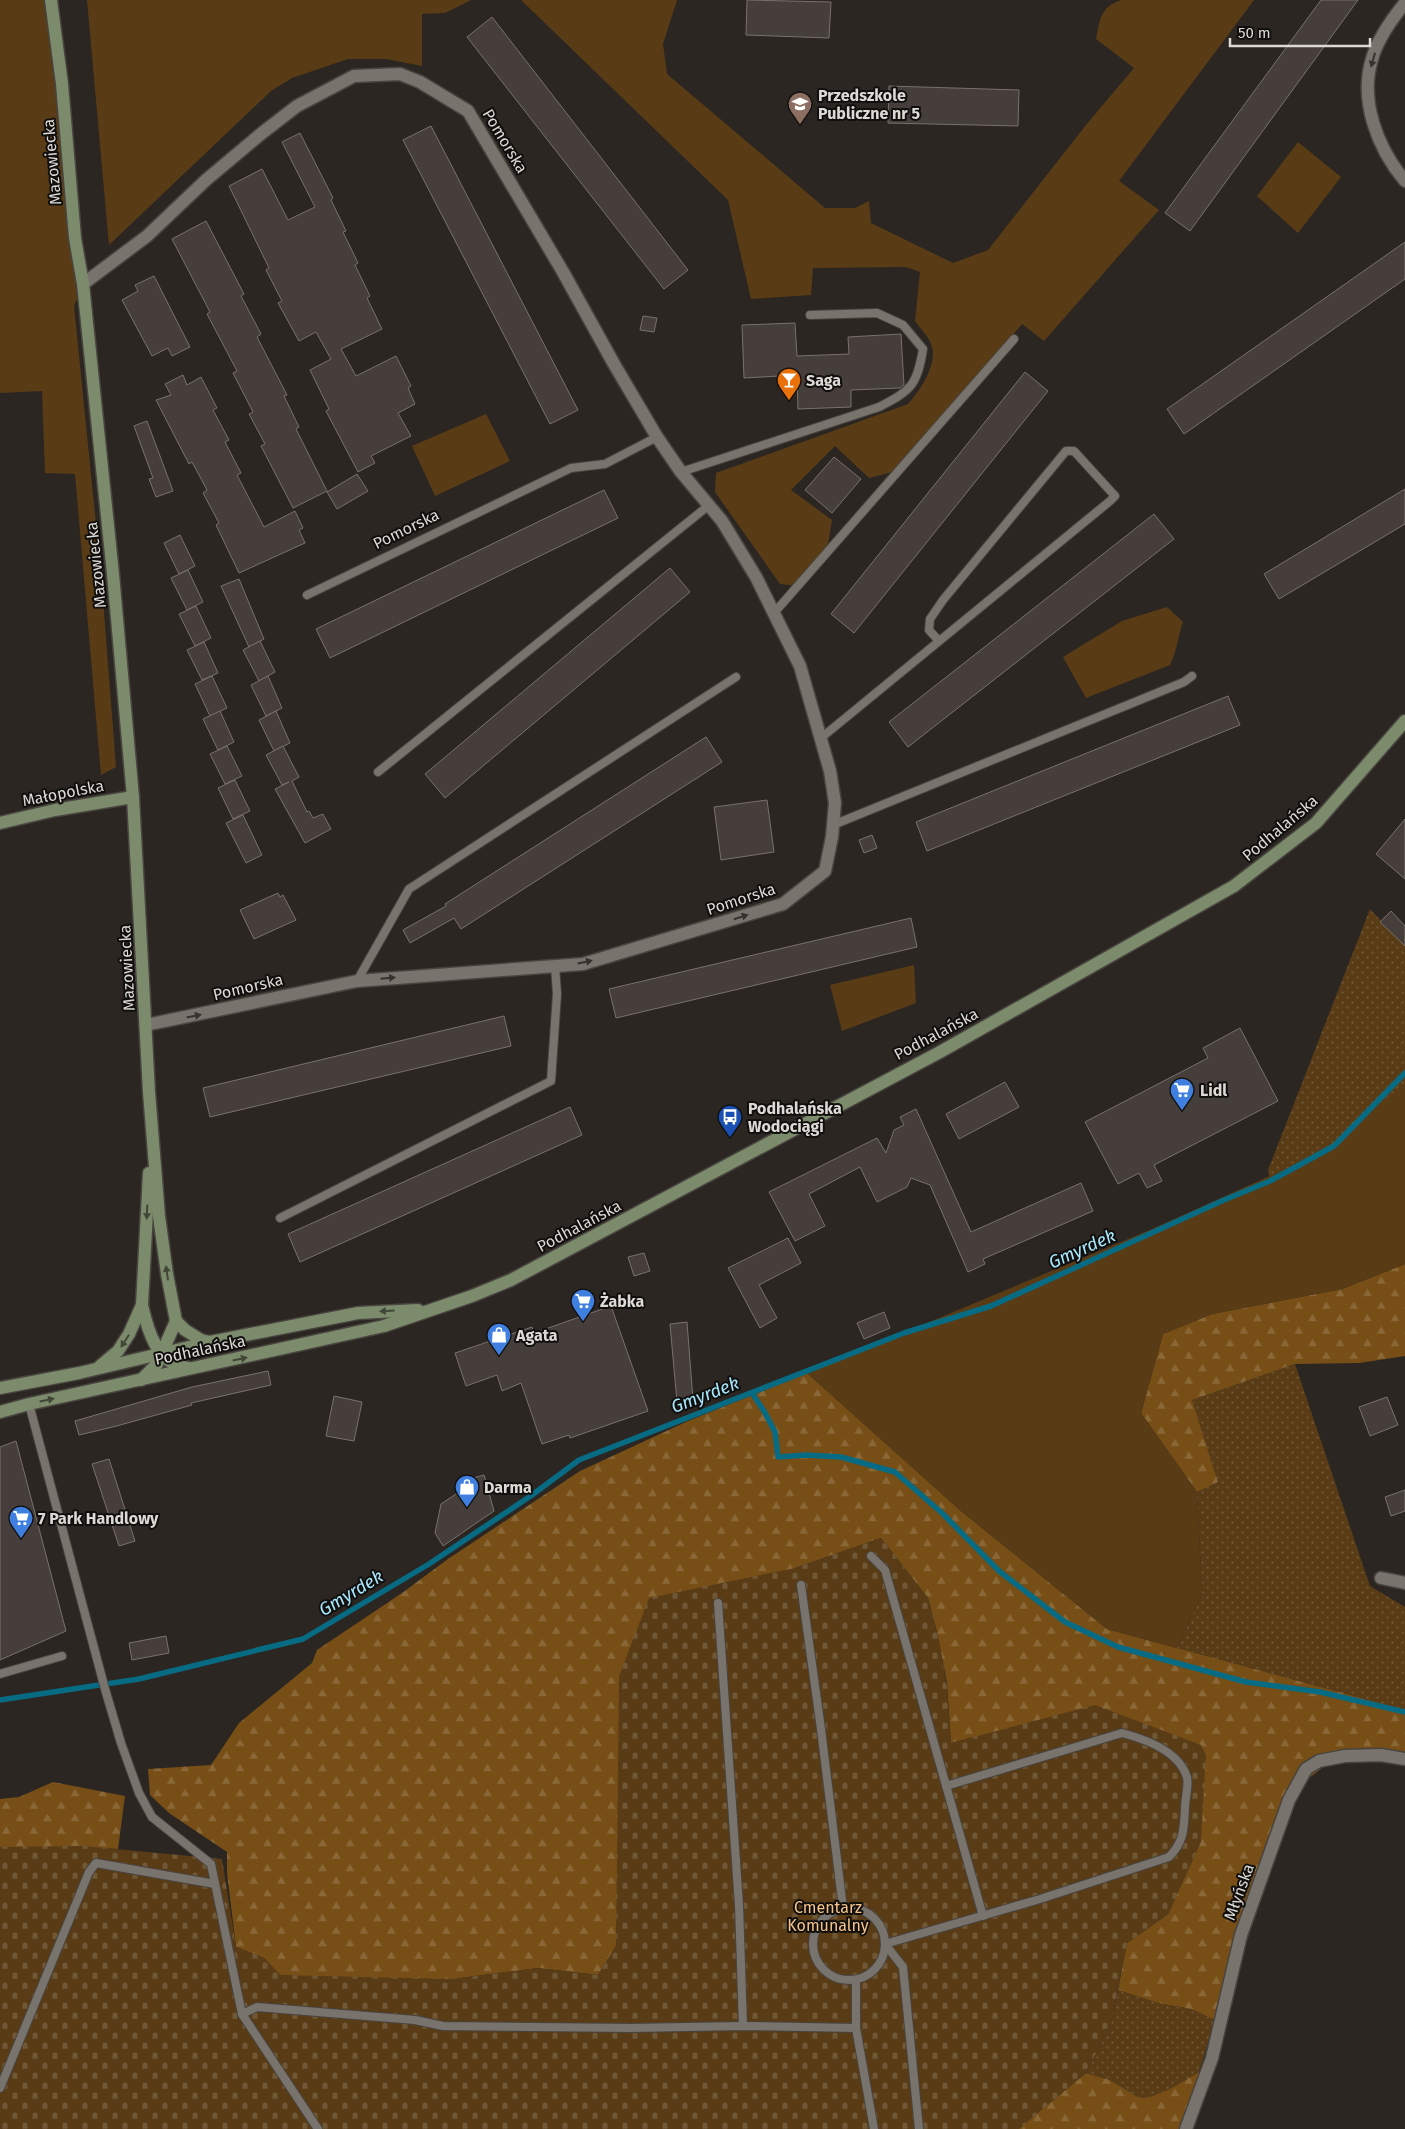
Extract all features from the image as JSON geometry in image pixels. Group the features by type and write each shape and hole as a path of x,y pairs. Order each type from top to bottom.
{"street":[{"name":"Mazowiecka","path":"51,0 62,84 75,238 83,284 113,574 133,798 152,1128 159,1216 166,1274 176,1321"},
{"path":"1405,3 1382,36 1372,59 1367,90 1376,132 1384,151 1405,181"},
{"name":"Pomorska","path":"83,284 146,236 206,180 297,106 354,76 400,74 420,82 468,111 563,272 656,436 681,472 722,521 756,577 800,666 830,771 835,803 825,871 783,904 583,964 357,980 146,1025"},
{"name":"Podhalańska","path":"0,1412 384,1326 436,1309 511,1280 940,1052 1234,886 1316,823 1405,721"},
{"name":"Małopolska","path":"0,823 55,810 133,798"},
{"name":"Mazowiecka","path":"152,1128 142,1305 148,1332 157,1349 175,1366 192,1369"},
{"name":"Mazowiecka","path":"96,1368 118,1351 129,1334 142,1305"},
{"name":"Podhalańska","path":"0,1388 210,1342 358,1313 436,1309"},
{"path":"140,1380 157,1364 176,1321 201,1340 210,1342"},
{"path":"1381,1578 1405,1583"},
{"name":"Młyńska","path":"1186,2129 1212,2058 1241,1935 1289,1800 1306,1769 1319,1761 1345,1756 1381,1755 1405,1759"}],"lane":[{"path":"681,472 879,407 904,394 919,373 923,348 903,325 877,313 810,315"},
{"path":"774,613 1014,339"},
{"name":"Pomorska","path":"307,595 571,468 605,464 656,436"},
{"path":"821,738 1116,496 1091,467 1074,451 1066,451 943,600 930,619 930,630 939,641"},
{"path":"378,772 708,506"},
{"path":"833,825 1184,682 1192,676"},
{"path":"357,980 409,889 736,677"},
{"path":"280,1218 552,1081 557,994 555,966"},
{"path":"29,1404 105,1689 138,1793 152,1817 211,1864 242,2014 318,2129"},
{"path":"871,1556 885,1570 983,1916"},
{"path":"801,1585 822,1729 842,1908"},
{"path":"718,1603 739,1906 743,2026"},
{"path":"0,1674 62,1656"},
{"path":"885,1944 983,1916 1169,1858 1179,1847 1184,1827 1187,1777 1175,1758 1147,1739 1122,1733 946,1786"},
{"path":"0,2088 89,1872 96,1863 216,1884"},
{"path":"842,1908 855,1908 867,1912 883,1932 885,1944 883,1956 877,1967 868,1976 856,1980 844,1980 833,1977 820,1966 813,1951 812,1939 822,1918 842,1908"},
{"path":"885,1944 903,1967 919,2129"},
{"path":"856,1980 856,2028 874,2129"},
{"path":"242,2014 257,2007 415,2020 443,2026 856,2028"}],"green space":[{"path":"0,0 51,0 83,284 74,306 101,574 116,767 101,775 75,474 45,473 42,391 0,393"},
{"path":"87,0 471,0 445,13 422,14 422,66 386,59 348,59 292,78 271,91 109,245"},
{"path":"521,0 677,0 663,44 667,74 825,208 855,208 869,201 871,223 953,263 988,250 1086,125 1134,68 1096,39 1102,15 1109,6 1121,0 1254,0 1119,181 1159,210 1044,341 1022,324 900,470 869,478 835,446 791,490 832,520 827,550 798,586 780,584 715,492 716,473 908,404 918,392 927,376 933,352 930,341 915,321 920,272 906,267 813,268 811,295 751,299 728,200"},
{"path":"1298,142 1341,177 1298,233 1257,196"},
{"path":"486,414 510,461 435,496 412,446"},
{"path":"1167,607 1183,622 1170,665 1086,698 1063,657 1122,621"},
{"path":"1370,909 1405,946 1405,1084 1334,1146 1270,1181 1268,1170"},
{"path":"914,965 916,1003 842,1031 830,985"},
{"path":"1405,1083 1405,1264 1342,1289 1212,1314 1163,1334 1141,1413 1197,1492 1202,1592 1177,1648 1107,1629 961,1511 807,1373 1152,1229 1323,1152"},
{"path":"1405,1264 1405,1356 1359,1363 1295,1364 1192,1400 1218,1482 1197,1492 1141,1413 1163,1334 1212,1314 1342,1289"},
{"path":"1295,1364 1370,1586 1405,1607 1405,1710 1177,1648 1202,1592 1197,1492 1218,1482 1192,1400"},
{"path":"807,1373 961,1511 1107,1629 1405,1710 1405,1754 1326,1765 1309,1778 1296,1801 1240,1960 1215,2020 1191,2009 1158,2003 1118,1990 1127,1943 1168,1914 1201,1841 973,1737 951,1743 947,1683 928,1598 881,1538 795,1568 618,1859 616,1946 598,1975 538,1968 453,1979 340,1979 280,1975 264,1958 236,1947 227,1873 227,1852 169,1813 150,1795 148,1769 211,1765 239,1723 312,1663 317,1650 402,1593 448,1559 580,1471 688,1421"},
{"name":"Cmentarz Komunalny","path":"881,1538 928,1598 938,1636 947,1687 951,1743 1095,1705 1201,1745 1206,1755 1201,1841 1169,1913 1127,1943 1111,2023 1086,2073 1019,2129 0,2129 0,1847 83,1846 222,1859 236,1947 264,1958 280,1975 453,1979 538,1968 598,1975 616,1946 619,1676 649,1598 795,1568"},
{"path":"53,1782 125,1796 118,1849 0,1847 0,1799 19,1797"},
{"path":"1118,1990 1158,2003 1191,2009 1215,2020 1199,2072 1172,2088 1149,2098 1138,2097 1110,2080 1086,2073 1111,2023"},
{"path":"1199,2072 1198,2090 1179,2129 1018,2129 1086,2073 1110,2080 1138,2097 1148,2098 1172,2088"}],"building":[{"path":"747,0 831,2 829,38 746,35"},
{"path":"1321,0 1358,0 1190,231 1165,213"},
{"path":"492,17 688,270 664,289 467,37"},
{"path":"889,86 1019,90 1018,126 888,123"},
{"path":"431,126 578,410 550,424 403,140"},
{"path":"300,133 333,198 331,200 346,231 343,232 358,263 355,265 370,296 367,298 382,329 341,349 356,376 396,356 411,386 408,388 415,404 398,413 411,436 371,456 375,463 358,472 326,411 329,409 310,370 331,359 316,332 299,341 278,303 282,301 266,270 269,268 229,186 262,169 288,220 315,207 282,142"},
{"path":"206,221 244,294 241,296 261,334 257,337 287,395 284,396 299,427 296,429 327,491 293,508 261,446 265,444 249,414 253,412 233,373 237,371 207,314 210,312 172,239"},
{"path":"1405,242 1405,279 1184,434 1167,409"},
{"path":"154,276 190,347 172,356 168,348 152,356 122,300 138,291 135,285"},
{"path":"643,316 657,318 654,332 640,330"},
{"path":"795,323 797,356 849,354 848,337 901,334 904,385 900,388 851,390 851,407 798,409 797,375 744,378 742,325"},
{"path":"1025,372 1048,391 854,633 831,614"},
{"path":"183,375 187,385 201,377 217,408 213,410 229,440 225,442 241,473 237,475 264,527 295,511 303,528 299,530 305,543 239,573 216,525 219,523 203,493 207,490 192,462 189,464 156,400 171,395 165,384"},
{"path":"147,421 173,491 156,497 149,479 153,478 134,426"},
{"path":"834,457 861,479 832,513 805,490"},
{"path":"357,474 368,491 337,509 327,492"},
{"path":"1405,489 1405,524 1279,599 1264,574"},
{"path":"604,490 618,518 330,658 316,629"},
{"path":"1154,514 1174,539 908,747 889,722"},
{"path":"180,535 195,566 179,574 164,543"},
{"path":"670,568 690,592 445,798 425,774"},
{"path":"188,570 203,602 187,610 171,578"},
{"path":"239,579 264,639 249,647 221,586"},
{"path":"196,606 211,638 195,646 179,614"},
{"path":"260,641 275,672 259,681 243,650"},
{"path":"204,642 218,673 202,680 187,650"},
{"path":"212,676 227,708 210,716 195,684"},
{"path":"268,676 282,708 266,716 251,685"},
{"path":"1228,696 1240,725 927,851 916,822"},
{"path":"220,711 234,742 218,750 203,719"},
{"path":"276,711 290,743 274,751 259,720"},
{"path":"706,737 722,762 461,929 454,918 410,943 403,930 446,906 445,904"},
{"path":"227,746 242,776 225,784 210,754"},
{"path":"283,746 299,777 292,781 307,812 309,811 313,818 323,814 331,829 305,843 275,789 289,782 282,785 266,755"},
{"path":"235,780 250,811 233,819 218,788"},
{"path":"767,800 774,852 721,860 714,807"},
{"path":"243,815 262,855 246,863 226,823"},
{"path":"1405,819 1405,879 1376,854"},
{"path":"872,835 877,848 864,853 859,840"},
{"path":"278,893 280,897 283,895 296,920 254,939 240,910"},
{"path":"1391,911 1405,926 1405,946 1380,922"},
{"path":"911,918 917,947 616,1018 609,989"},
{"path":"504,1016 511,1046 210,1117 203,1088"},
{"name":"Lidl","path":"1240,1028 1278,1101 1154,1165 1162,1181 1147,1188 1139,1173 1118,1184 1085,1122 1208,1058 1203,1048"},
{"path":"1005,1082 1019,1107 959,1139 946,1114"},
{"path":"570,1107 582,1135 300,1262 288,1234"},
{"path":"916,1109 971,1232 1081,1183 1093,1211 983,1259 985,1264 968,1272 930,1185 911,1178 907,1187 877,1202 860,1167 809,1194 825,1226 795,1241 769,1192 877,1138 886,1153 894,1130 904,1125 900,1117"},
{"path":"788,1238 801,1263 759,1285 777,1318 760,1328 728,1268"},
{"path":"644,1253 650,1271 634,1276 628,1257"},
{"path":"611,1306 648,1411 570,1438 569,1435 542,1444 521,1383 502,1391 497,1375 466,1386 455,1353 532,1327 534,1333"},
{"path":"884,1312 890,1328 864,1339 857,1323"},
{"path":"687,1322 693,1400 677,1402 670,1324"},
{"path":"268,1371 271,1385 191,1403 192,1405 79,1435 75,1421 192,1387"},
{"path":"334,1396 362,1402 354,1441 326,1436"},
{"path":"1387,1397 1398,1425 1370,1436 1359,1407"},
{"name":"7 Park Handlowy","path":"16,1441 66,1631 0,1660 0,1447"},
{"path":"109,1459 135,1541 119,1546 92,1464"},
{"name":"Darma","path":"484,1475 494,1511 443,1546 435,1533 441,1504 468,1486 466,1480"},
{"path":"1405,1490 1405,1511 1391,1516 1385,1497"},
{"path":"166,1636 169,1653 132,1660 129,1643"}],"waterway":[{"name":"Gmyrdek","path":"0,1700 139,1679 303,1639 429,1564 532,1495 579,1460 904,1333 991,1306 1270,1181 1334,1146 1405,1073"},
{"path":"752,1393 775,1432 778,1457 806,1455 841,1457 895,1472 942,1513 999,1571 1065,1622 1118,1647 1246,1682 1320,1692 1405,1712"}],"place":[{"name":"Przedszkole Publiczne nr 5","path":"800,125"},
{"name":"Saga","path":"789,401"},
{"name":"Lidl","path":"1182,1111"},
{"name":"Podhalańska Wodociągi","path":"730,1138"},
{"name":"Żabka","path":"583,1322"},
{"name":"Agata","path":"499,1356"},
{"name":"Darma","path":"467,1508"},
{"name":"7 Park Handlowy","path":"21,1539"}]}
